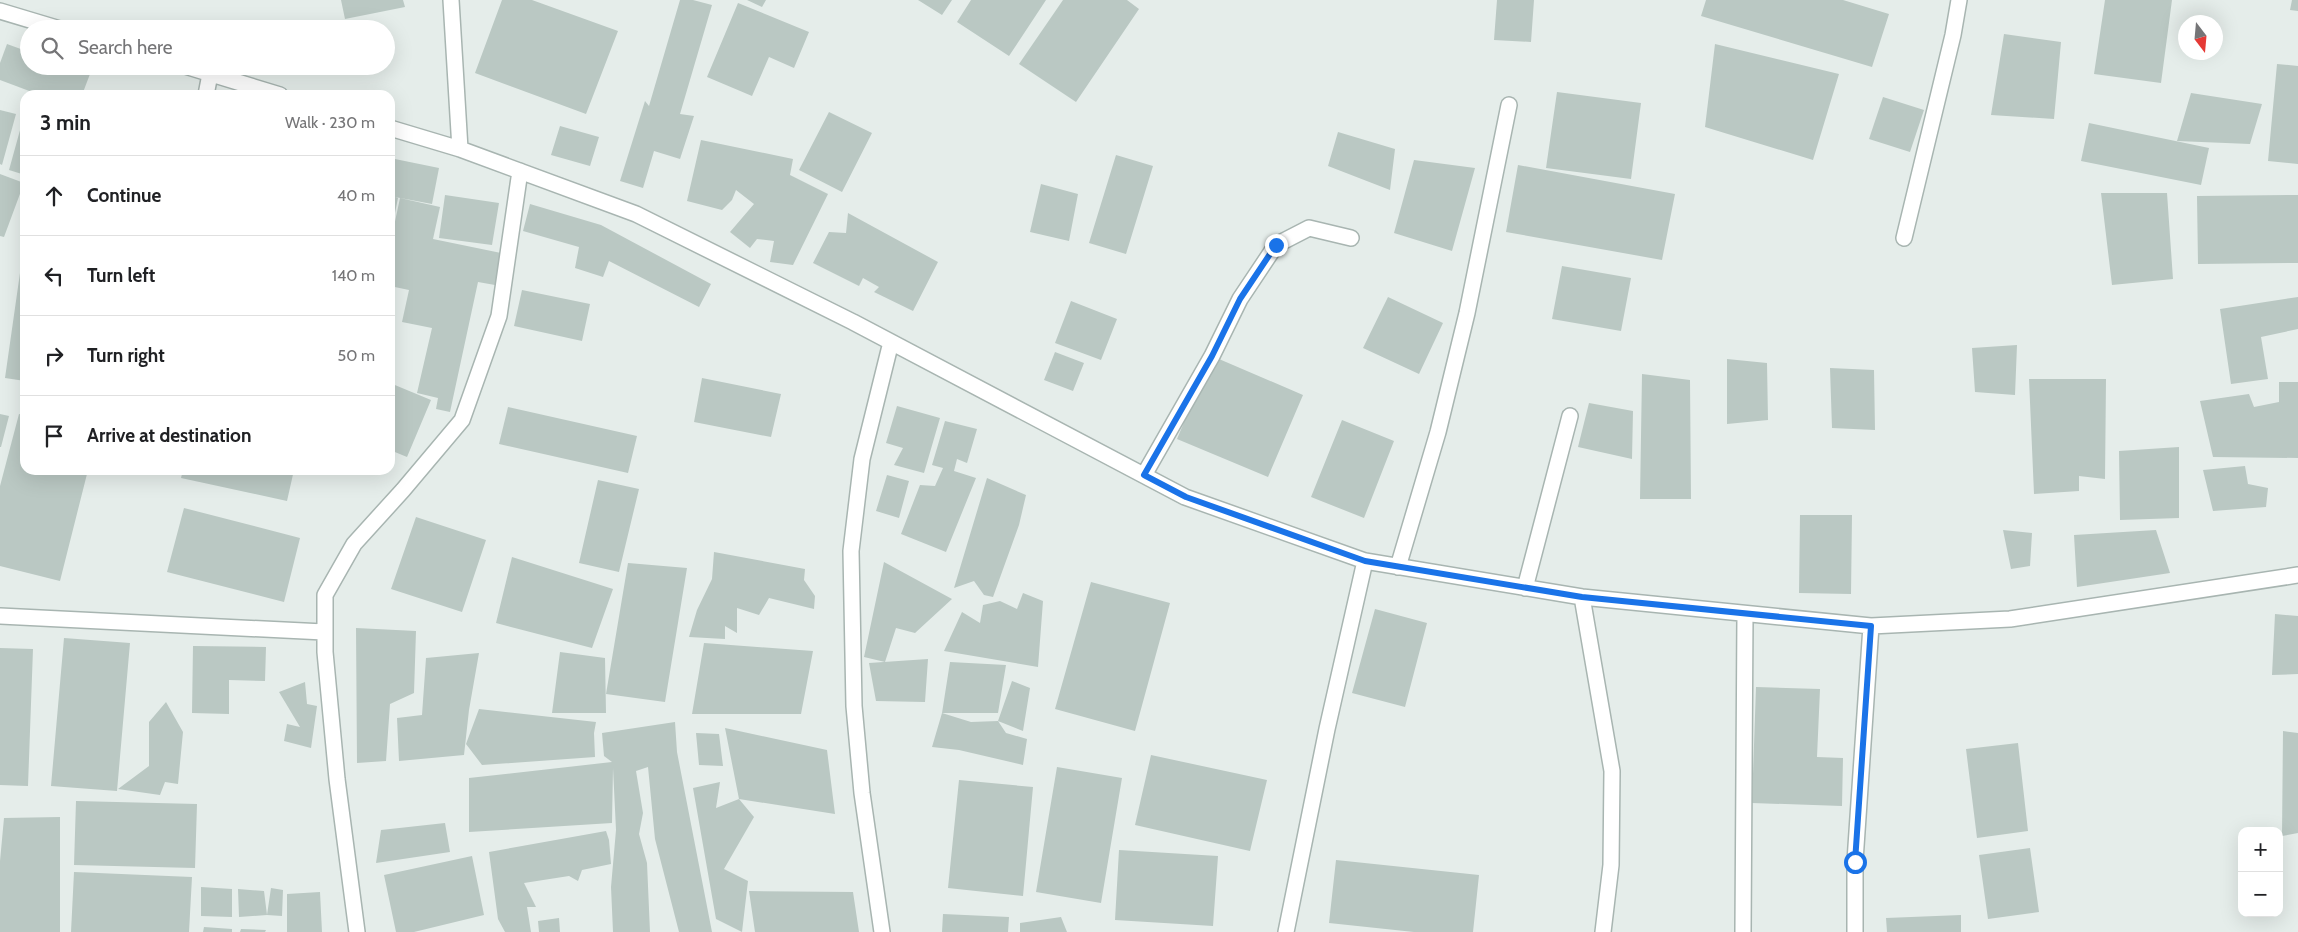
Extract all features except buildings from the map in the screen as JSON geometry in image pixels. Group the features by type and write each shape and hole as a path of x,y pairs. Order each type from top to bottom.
{"street":[{"path":"451,0 460,149"},
{"path":"1904,238 1949,53 1959,0"},
{"path":"0,11 30,20"},
{"path":"207,90 210,75"},
{"path":"213,75 263,90"},
{"path":"1398,567 1438,432 1467,313 1509,105"},
{"path":"395,130 460,149 636,214 891,342 1186,497 1365,561 1582,597 1871,626 2010,619 2298,574"},
{"path":"357,932 337,779 324,632 325,595 354,544 462,420 499,316 520,171"},
{"path":"1144,475 1212,356 1240,299 1276,245 1309,228 1351,238"},
{"path":"882,932 862,793 854,706 851,551 862,459 891,342"},
{"path":"1526,588 1570,416"},
{"path":"1286,932 1327,729 1365,561"},
{"path":"1582,597 1612,771 1611,865 1603,932"},
{"path":"1743,932 1745,614"},
{"path":"0,616 324,632"},
{"path":"1855,932 1855,862 1871,626"}],"route":[{"path":"1276,245 1240,299 1212,356 1144,475 1186,497 1365,561 1582,597 1871,626 1855,862"}]}
